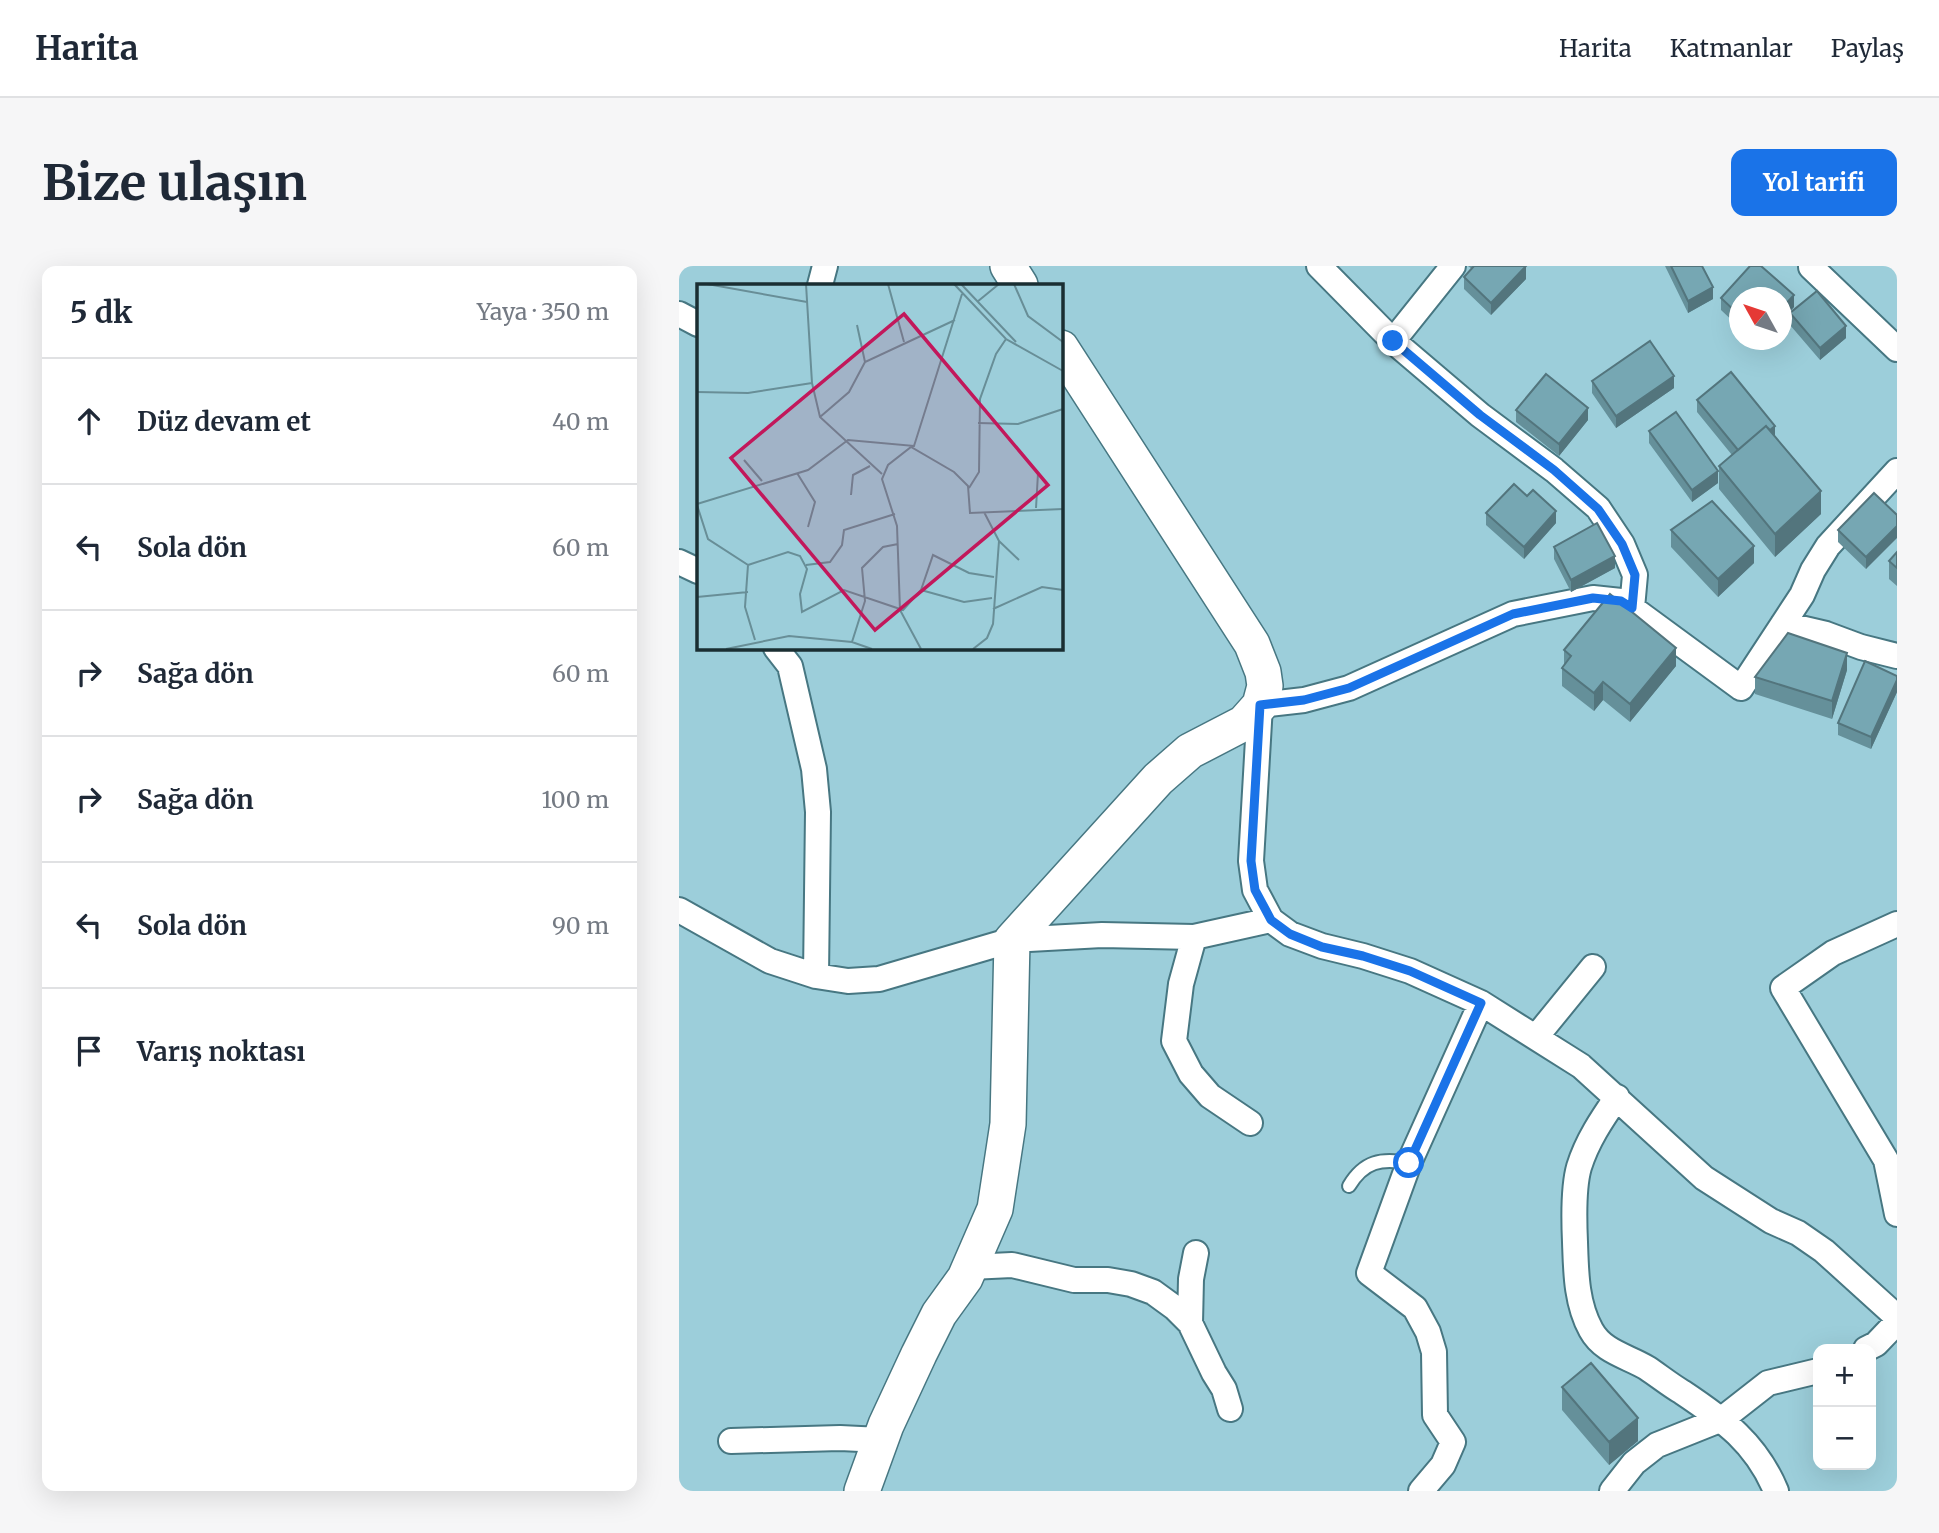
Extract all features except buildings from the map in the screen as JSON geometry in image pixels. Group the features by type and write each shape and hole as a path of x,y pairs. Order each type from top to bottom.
{"street":[{"path":"820,284 825,266"},
{"path":"1008,266 1019,284"},
{"path":"1319,266 1393,341 1480,415 1554,470 1598,509 1622,544 1635,575 1632,608"},
{"path":"1393,341 1453,266"},
{"path":"1811,267 1897,349"},
{"path":"679,314 697,323"},
{"path":"1062,350 1252,644 1263,672 1265,686 1260,705 1251,861 1255,890 1271,920 1290,934 1322,947 1363,956 1410,971 1481,1003 1581,1066 1705,1178 1748,1207 1798,1233 1824,1251 1897,1320 1876,1344"},
{"path":"862,1491 881,1440 934,1324 970,1267 995,1209 1008,1124 1012,940 1158,779 1190,751 1244,723 1260,705 1304,700 1349,688 1513,614 1593,598 1621,601 1741,688 1783,624 1828,546 1897,471"},
{"path":"679,562 697,571"},
{"path":"1783,624 1897,656"},
{"path":"777,649 790,666 814,769 818,812 816,976"},
{"path":"679,910 770,961 816,976 848,981 879,979 1012,940 1102,935 1194,937 1271,920"},
{"path":"1897,924 1833,953 1783,988 1891,1157 1897,1214"},
{"path":"1194,937 1181,984 1174,1041 1191,1074 1210,1096 1250,1123"},
{"path":"1536,1037 1593,967"},
{"path":"1421,1491 1443,1465 1453,1442 1435,1415 1434,1352 1428,1332 1415,1308 1369,1273 1409,1163 1481,1003"},
{"path":"1617,1097 1595,1130 1579,1168 1574,1224 1576,1277 1581,1307 1592,1332 1612,1353 1647,1368 1722,1419 1755,1453 1769,1473 1776,1491"},
{"path":"1190,1323 1191,1279 1196,1252"},
{"path":"970,1267 1011,1265 1074,1280 1108,1280 1131,1284 1153,1292 1190,1323 1224,1390 1230,1409"},
{"path":"1612,1491 1634,1463 1657,1445 1722,1419 1768,1383 1813,1372"},
{"path":"731,1441 841,1438 881,1440"}],"lane":[{"path":"1349,1186 1358,1171 1367,1166 1394,1161 1409,1163"}],"route":[{"path":"1393,341 1480,415 1554,470 1598,509 1622,544 1635,575 1632,608 1621,601 1593,598 1513,614 1349,688 1304,700 1260,705 1251,861 1255,890 1271,920 1290,934 1322,947 1363,956 1410,971 1481,1003 1409,1163"}]}
